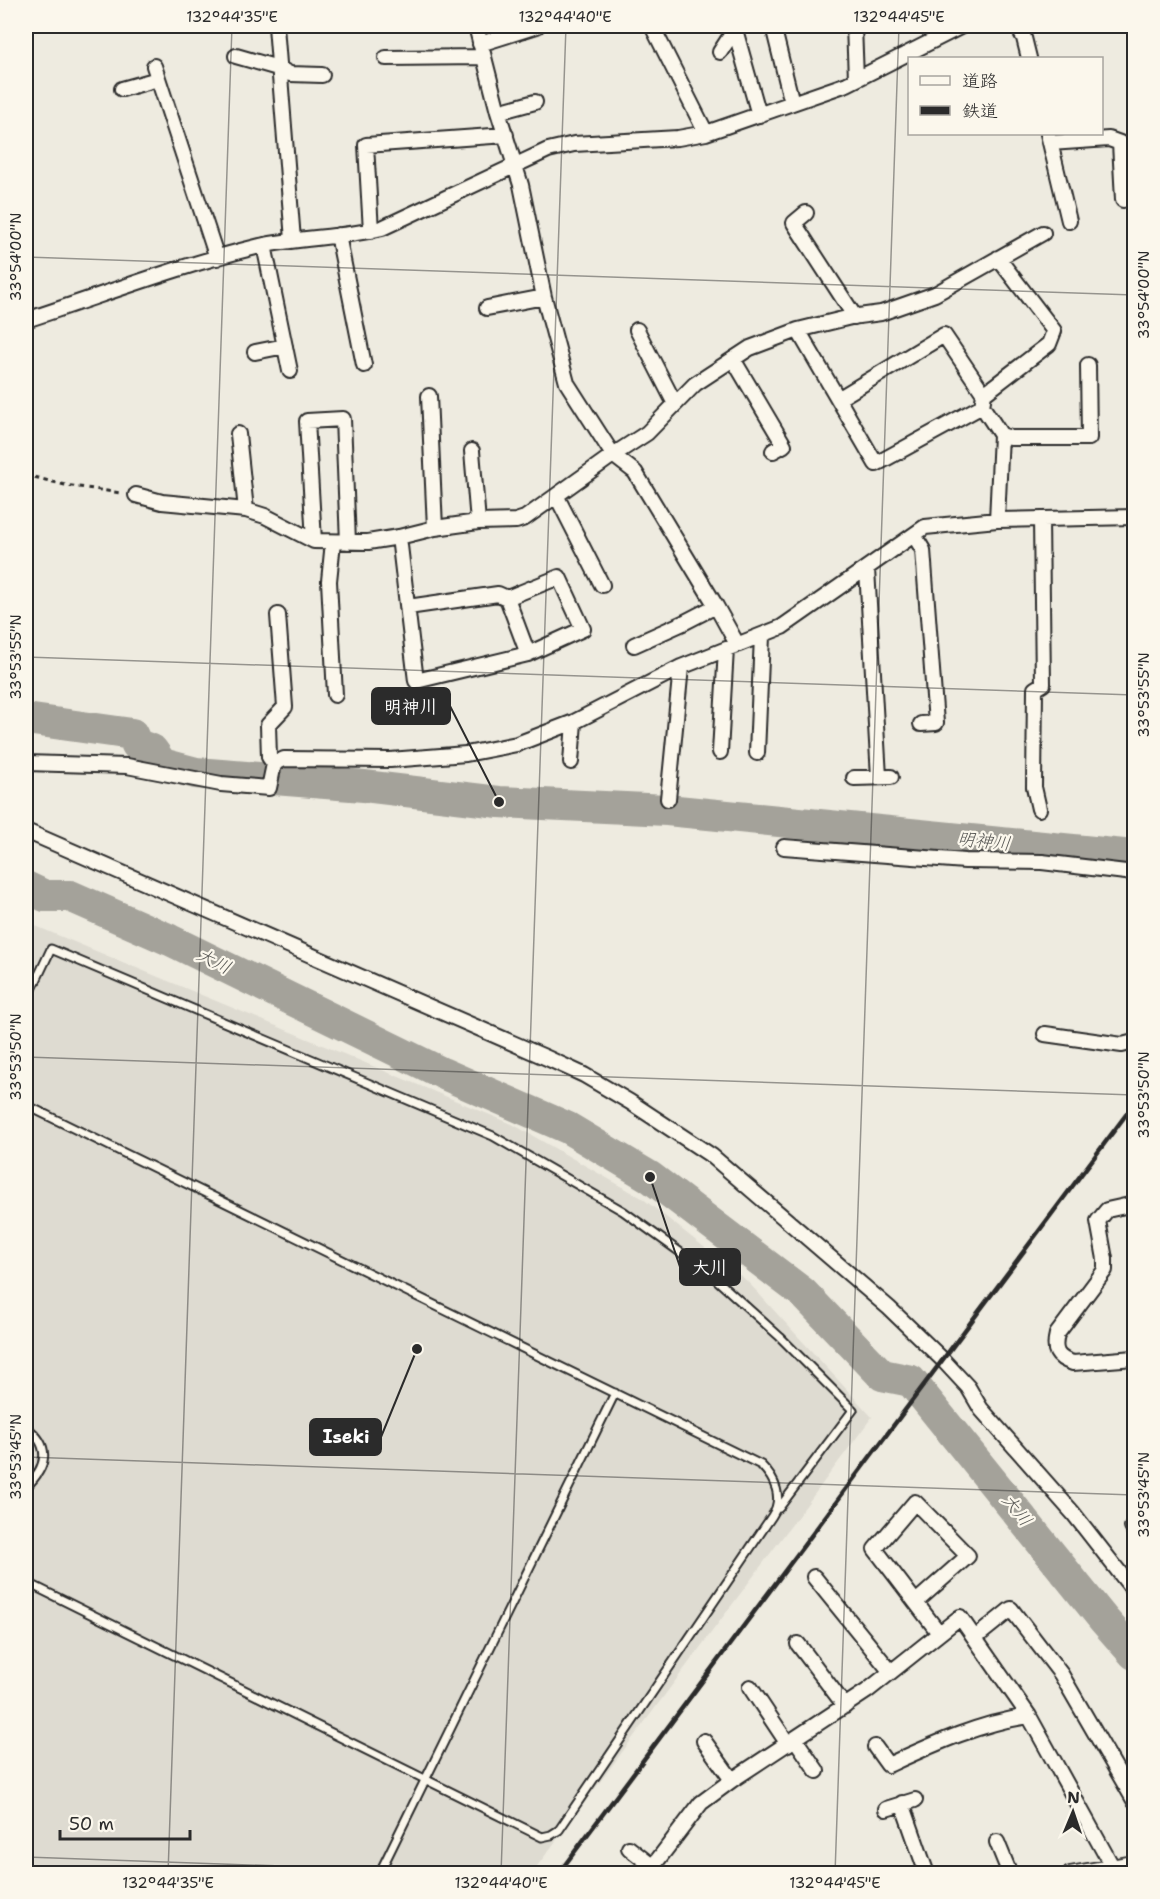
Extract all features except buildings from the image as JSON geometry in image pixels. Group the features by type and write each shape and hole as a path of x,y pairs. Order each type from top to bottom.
{"street":[{"path":"276,26 293,240"},
{"path":"476,26 498,112 515,166 544,297 567,383 613,454 635,472 716,606 732,647 720,752"},
{"path":"386,58 482,51 537,26"},
{"path":"652,26 705,133"},
{"path":"735,26 759,115"},
{"path":"720,52 735,26"},
{"path":"773,26 792,103"},
{"path":"854,26 856,79"},
{"path":"26,320 264,245 371,231 409,216 548,150 574,144 678,138 705,133 856,79 962,26"},
{"path":"1017,26 1024,38 1029,57"},
{"path":"236,56 278,68 290,74 322,75"},
{"path":"122,89 156,73 217,258"},
{"path":"498,112 535,102"},
{"path":"371,231 366,145 506,135"},
{"path":"1069,221 1049,138 1109,139 1120,143 1124,199"},
{"path":"806,213 794,223 855,317"},
{"path":"136,495 162,502 246,510 265,516 314,541 368,542 435,528 478,522 516,521 525,518 557,497 613,454 646,433 695,384 750,348 798,330 881,313 936,294 1043,233"},
{"path":"338,235 364,365"},
{"path":"264,245 290,371"},
{"path":"798,330 876,464 983,400 1049,344 1054,330 998,258"},
{"path":"487,308 544,297"},
{"path":"637,330 675,404"},
{"path":"838,399 944,335 1001,435 997,520"},
{"path":"255,352 285,346"},
{"path":"733,359 784,445 773,452"},
{"path":"1001,435 1011,438 1089,438 1088,364"},
{"path":"429,396 435,528"},
{"path":"314,541 307,421 343,419 348,542"},
{"path":"238,434 246,510"},
{"path":"472,451 478,522"},
{"path":"557,497 602,585"},
{"path":"272,772 285,759 390,760 466,754 517,744 574,722 681,667 782,627 926,527 997,520 1134,517"},
{"path":"1039,809 1034,787 1035,689 1043,684 1041,519"},
{"path":"914,535 923,550 936,723 921,724"},
{"path":"399,537 416,681 528,654 583,629 559,577 507,598"},
{"path":"333,542 329,580 335,695"},
{"path":"854,778 885,777 867,569"},
{"path":"408,608 498,594 507,598 528,654"},
{"path":"634,645 716,606"},
{"path":"26,763 127,766 221,784 269,788 272,772 268,725 285,707 278,615"},
{"path":"757,753 762,636"},
{"path":"668,799 681,667"},
{"path":"571,762 574,722"},
{"path":"26,831 547,1058 584,1075 668,1125 712,1156 889,1308 942,1359 968,1387 981,1409 1073,1513 1134,1591"},
{"path":"784,847 965,861 1041,862 1134,873"},
{"path":"1045,1034 1122,1045 1134,1042"},
{"path":"1134,1204 1107,1210 1098,1221 1106,1259 1105,1270 1058,1334 1055,1344 1058,1354 1073,1363 1134,1358"},
{"path":"915,1602 968,1556 915,1502 875,1550 915,1602 939,1633"},
{"path":"814,1577 891,1672"},
{"path":"975,1638 1011,1609 1061,1674 1134,1800"},
{"path":"629,1848 650,1870 701,1803 845,1706 960,1617 1029,1716 1113,1868"},
{"path":"798,1644 845,1706"},
{"path":"750,1687 817,1771"},
{"path":"875,1746 888,1765 951,1736 1006,1719 1029,1716"},
{"path":"704,1741 732,1780"},
{"path":"886,1809 909,1802 927,1874"},
{"path":"997,1842 1010,1874"},
{"path":"1070,1874 1134,1863"}],"lane":[{"path":"26,1002 28,990 51,949 494,1136 633,1218 709,1273 780,1337 853,1410 772,1516 559,1830 543,1837 26,1582"},
{"path":"26,1105 761,1465 770,1474 779,1499 772,1516"},
{"path":"379,1874 615,1393"},
{"path":"26,1427 42,1444 44,1456 42,1468 26,1487"}],"path":[{"path":"26,476 65,485 136,495"}],"shaded area":[{"path":"26,922 512,1124 642,1198 747,1281 872,1417 532,1873 26,1873"}],"waterway":[{"name":"明神川","path":"26,719 132,734 137,745 152,750 162,764 196,773 364,786 499,802 667,810 1134,856"},
{"name":"大川","path":"26,887 45,896 70,896 170,940 442,1073 568,1128 650,1177 803,1293 882,1375 911,1381 1134,1654"}],"railway":[{"path":"558,1874 1134,1104"}],"place":[{"name":"明神川","path":"499,802"},
{"name":"大川","path":"650,1177"},
{"name":"Iseki","path":"417,1349"}]}
